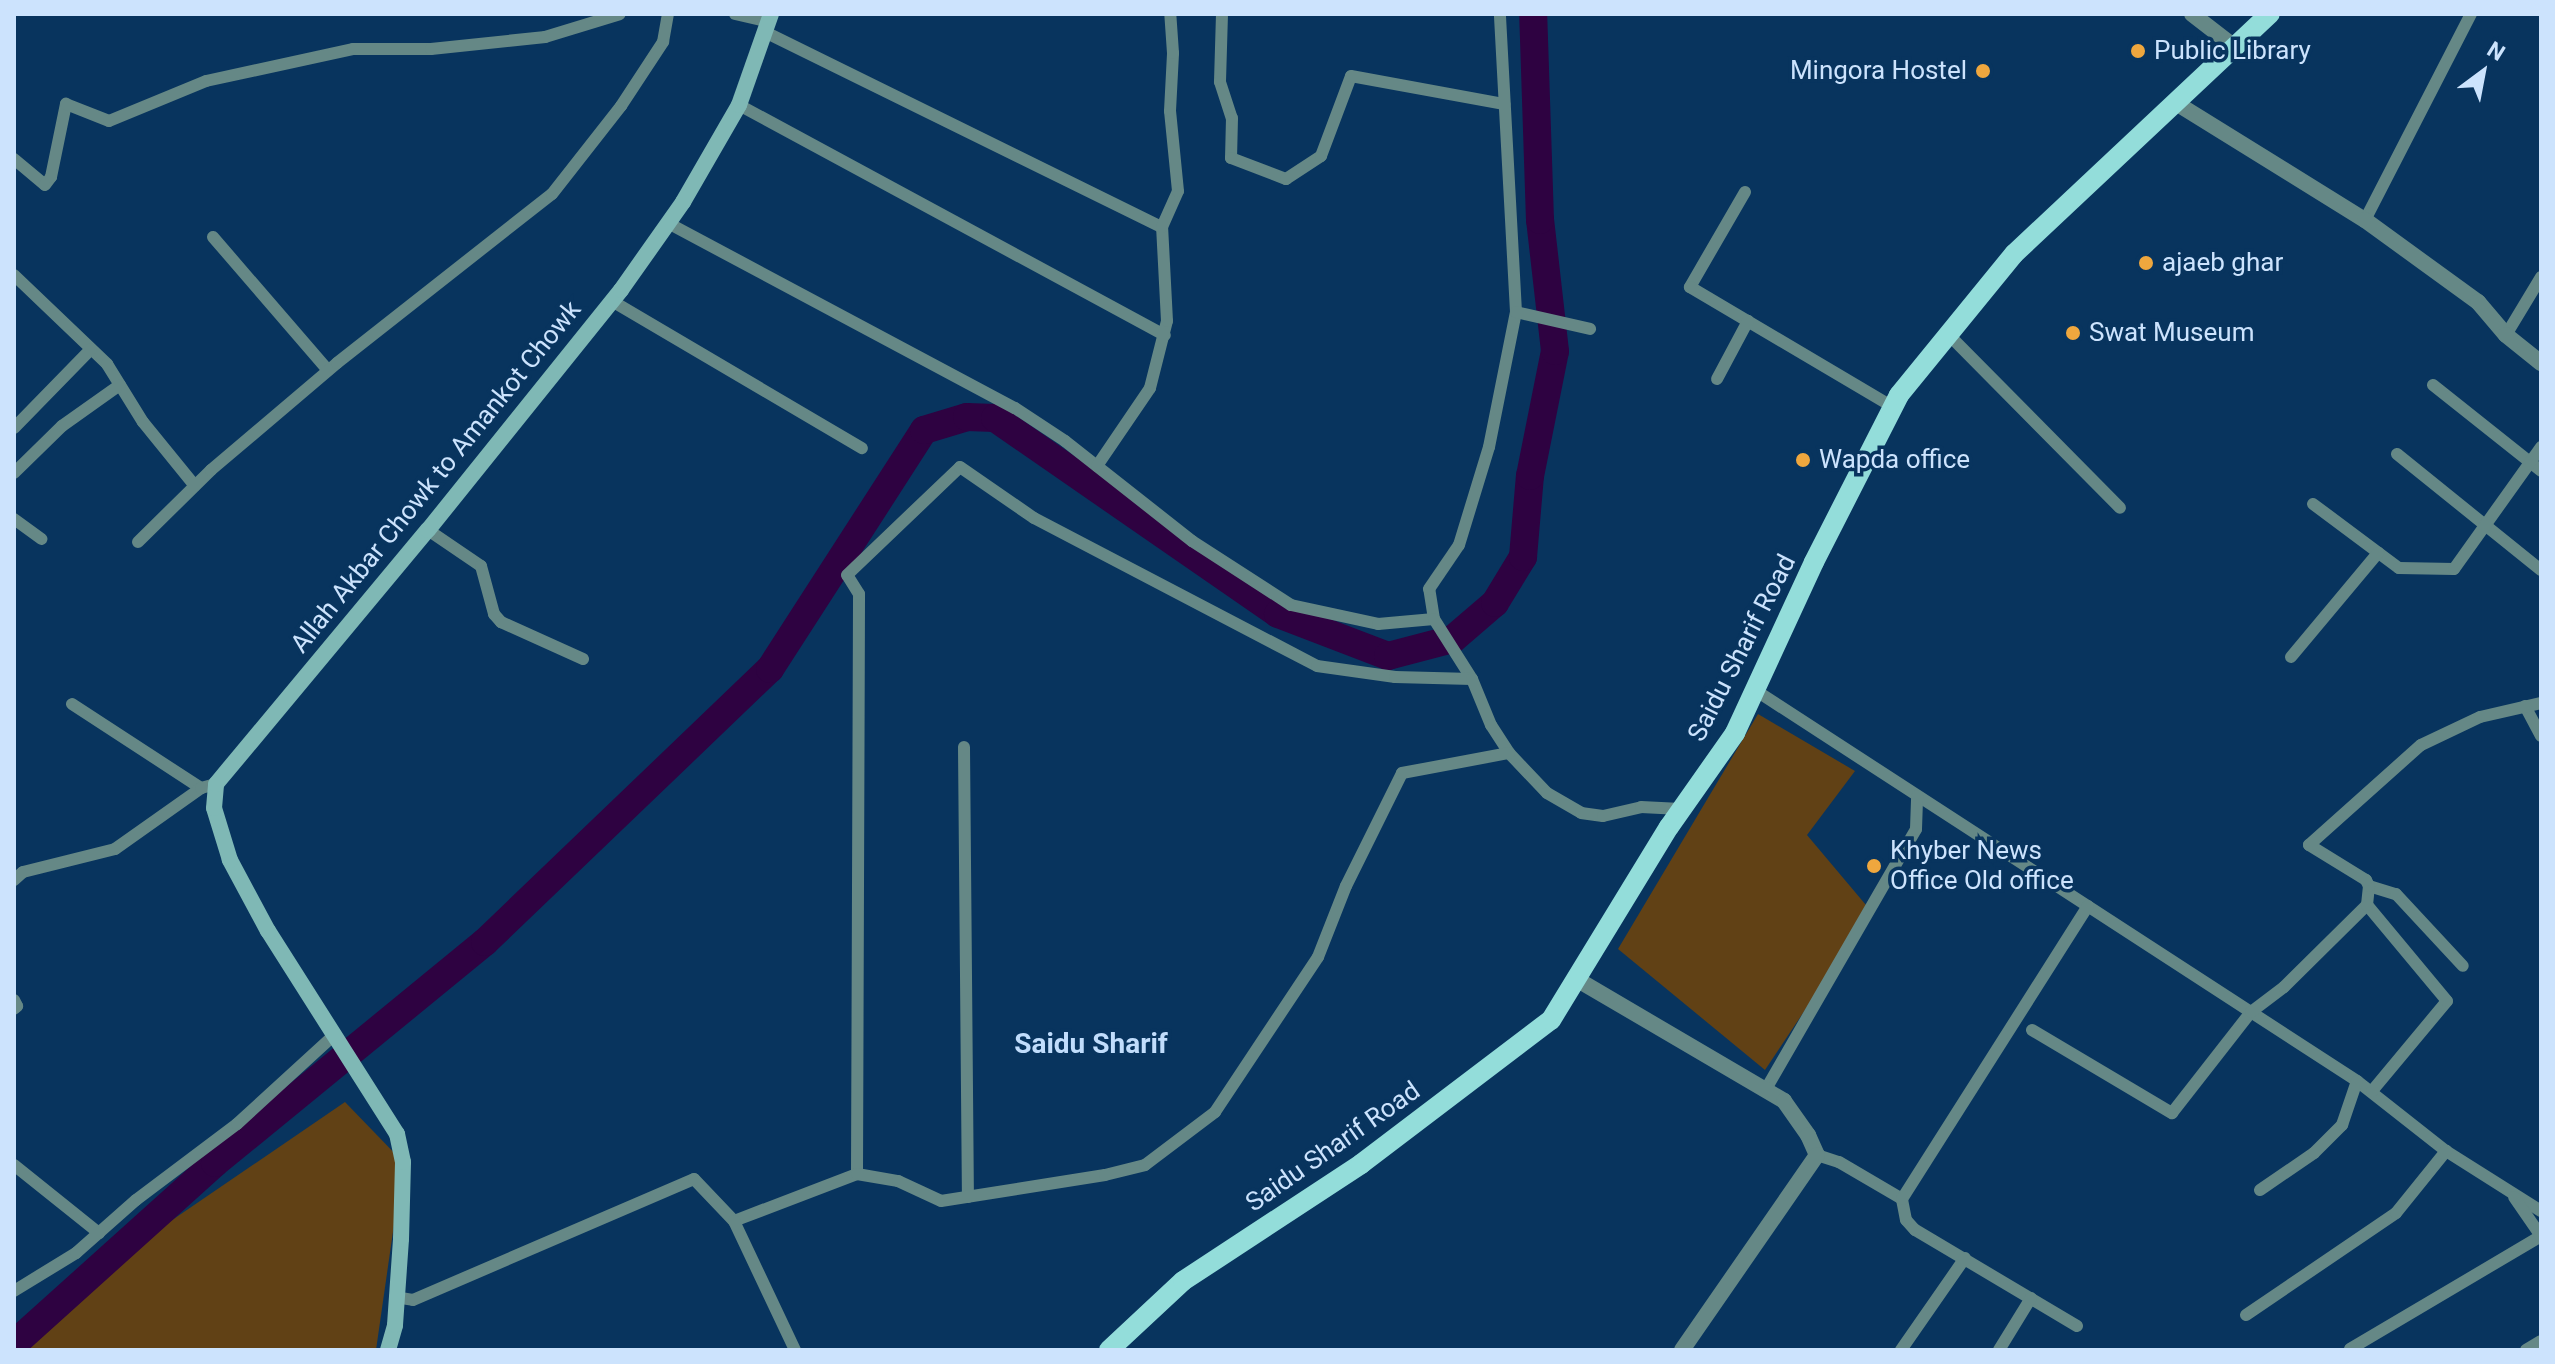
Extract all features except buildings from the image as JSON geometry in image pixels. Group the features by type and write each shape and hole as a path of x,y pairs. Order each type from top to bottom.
{"main road":[{"name":"Saidu Sharif Road","path":"1109,1350 1183,1281 1361,1164 1551,1020 1681,809 1735,733 1893,407 2014,254 2270,14"},
{"name":"Allah Akbar Chowk to Amankot Chowk","path":"208,786 428,530 612,301 668,223 739,105 768,23"},
{"path":"208,786 230,860 291,966 397,1134 403,1162 401,1239 395,1325 388,1350"}],"street":[{"path":"14,159 45,185 51,177 66,104 109,121 206,81 353,49 431,49 545,37 620,14"},
{"path":"138,542 195,486 328,370 552,194 630,93 663,42 668,14"},
{"path":"735,14 768,23 1162,227"},
{"path":"1097,466 1150,388 1165,335 1162,227 1178,191 1170,111 1173,53 1170,14"},
{"path":"1222,14 1220,82 1232,118 1231,158 1286,179 1321,156 1351,76 1504,104"},
{"path":"1500,14 1516,312 1489,447 1459,545 1429,589 1434,619 1472,679 1491,725 1509,753 1547,793 1581,813 1603,816 1641,807 1681,809"},
{"path":"2192,14 2236,48"},
{"path":"2365,220 2471,14"},
{"path":"2176,103 2365,220 2478,302 2506,335 2541,363"},
{"path":"739,105 1165,335"},
{"path":"1745,192 1690,287 1893,407"},
{"path":"668,223 1015,408 1097,466 1192,541 1291,605 1378,624 1434,619"},
{"path":"213,237 328,370"},
{"path":"14,275 107,364 143,422 195,486"},
{"path":"2506,335 2541,277"},
{"path":"612,301 862,448"},
{"path":"1516,312 1590,329"},
{"path":"1717,379 1748,321"},
{"path":"1949,335 2120,508"},
{"path":"14,428 91,349"},
{"path":"14,473 62,426 120,385"},
{"path":"2433,385 2536,466"},
{"path":"2313,504 2399,568 2454,569 2484,526 2536,466 2541,447"},
{"path":"2397,454 2541,570"},
{"path":"857,1174 859,594 847,575 960,467 1034,518 1317,666 1395,677 1472,679"},
{"path":"14,519 42,539"},
{"path":"428,530 481,566 494,614 501,622 583,659"},
{"path":"2291,657 2378,553"},
{"path":"1755,690 2357,1081 2446,1151 2541,1211"},
{"path":"2032,1030 2172,1113 2251,1012 2284,987 2367,905 2369,886 2366,880 2309,845 2421,745 2480,717 2541,703"},
{"path":"14,880 23,872 115,849 208,786 72,704"},
{"path":"2525,706 2541,736"},
{"path":"964,747 968,1197"},
{"path":"734,1221 857,1174 898,1181 941,1201 1105,1175 1145,1165 1215,1112 1318,957 1346,886 1402,773 1509,753"},
{"path":"1766,1089 1916,829 1917,796"},
{"path":"2369,886 2396,894 2463,966"},
{"path":"2367,905 2447,1001 2372,1091"},
{"path":"2077,1326 1915,1230 1906,1220 1902,1199 2088,906"},
{"path":"1578,980 1766,1089 1796,1115 1817,1155 1839,1162 1902,1199"},
{"path":"14,1000 17,1006 14,1009"},
{"path":"14,1291 76,1253 237,1124 334,1035"},
{"path":"2260,1190 2314,1153 2342,1125 2357,1081"},
{"path":"2246,1315 2396,1213 2446,1151"},
{"path":"1682,1350 1817,1155"},
{"path":"14,1165 99,1233"},
{"path":"395,1297 413,1300 694,1179 734,1221 795,1350"},
{"path":"2350,1349 2541,1236 2512,1194"},
{"path":"1901,1350 1965,1258"},
{"path":"1999,1350 2031,1298"},
{"path":"2526,1350 2541,1341"}],"shaded area":[{"path":"1758,714 1855,771 1807,835 1871,911 1765,1070 1618,949"},
{"path":"345,1102 403,1162 376,1350 18,1350 58,1298"}],"waterway":[{"path":"14,1344 215,1163 485,942 770,669 924,430 967,417 995,418 1278,614 1388,656 1453,639 1495,603 1523,557 1530,476 1555,351 1540,220 1533,14"}],"place":[{"name":"Public Library","path":"2138,51"},
{"name":"Mingora Hostel","path":"1983,71"},
{"name":"ajaeb ghar","path":"2146,263"},
{"name":"Swat Museum","path":"2073,333"},
{"name":"Wapda office","path":"1803,460"},
{"name":"Khyber News Office Old office","path":"1874,866"}],"district":[{"name":"Saidu Sharif","path":"1091,1044"}]}
